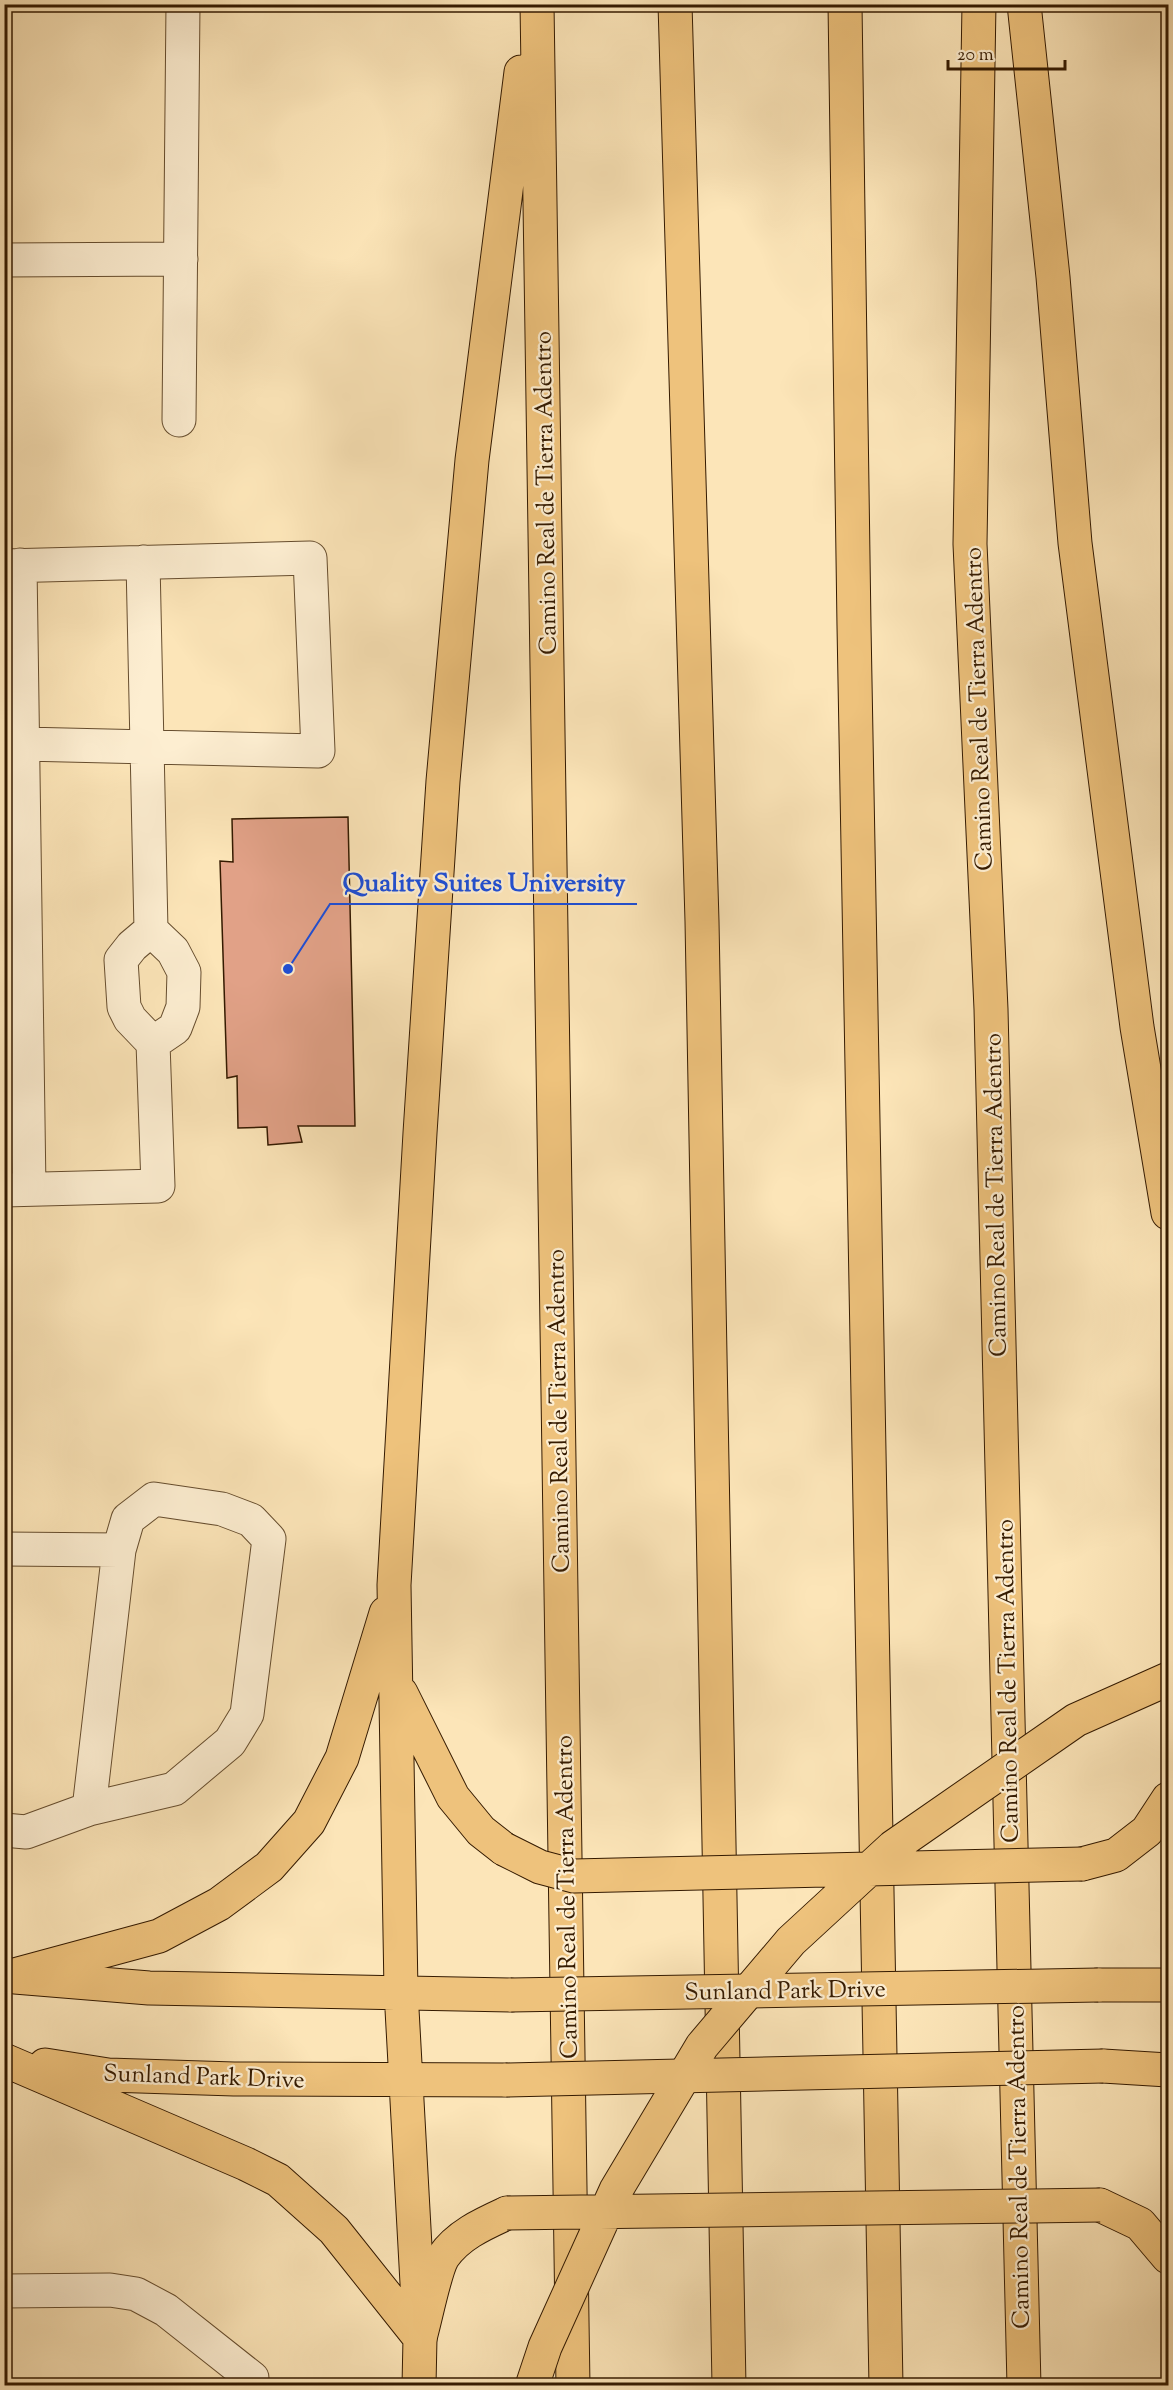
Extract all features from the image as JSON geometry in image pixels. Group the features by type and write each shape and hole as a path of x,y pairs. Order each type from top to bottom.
{"main road":[{"path":"419,2385 420,2338 401,1991 394,1585 443,781 472,460 530,4"},
{"name":"Camino Real de Tierra Adentro","path":"537,4 573,2385"},
{"path":"675,4 702,921 729,2385"},
{"path":"845,4 886,2385"},
{"name":"Camino Real de Tierra Adentro","path":"980,4 970,543 991,1009 1024,2385"},
{"path":"1024,4 1053,277 1075,543 1137,1027 1168,1213"},
{"path":"8,1976 159,1936 219,1904 269,1867 309,1822 342,1758 394,1585"},
{"path":"532,2385 545,2347 616,2190 702,2046 791,1941 894,1847 1076,1720 1168,1679"},
{"path":"397,1686 453,1797 481,1831 504,1849 540,1868 574,1876 1082,1864 1116,1854 1147,1831 1168,1799"},
{"name":"Sunland Park Drive","path":"8,1976 149,1988 401,1991 511,1995 1168,1985"},
{"path":"4,2059 246,2163 278,2180 334,2230 420,2338"},
{"name":"Sunland Park Drive","path":"4,2059 108,2075 234,2079 506,2080 1103,2066 1168,2070"},
{"path":"420,2338 442,2259 475,2227 507,2213 1100,2205 1140,2224 1168,2257"}],"lane":[{"path":"179,420 183,4"},
{"path":"4,260 181,259"},
{"path":"23,744 318,751 310,558 12,565 23,744 16,1030 17,1189 159,1186 153,1043 130,1019 124,1007 121,960 132,946 151,930"},
{"path":"143,562 151,930 173,951 184,972 183,1007 175,1028 153,1043"},
{"path":"4,1830 26,1832 90,1809 174,1789 230,1742 247,1714 269,1539 251,1520 222,1509 154,1499 128,1519 119,1550 90,1809"},
{"path":"4,1549 119,1550"},
{"path":"4,2291 110,2290 136,2294 166,2310 252,2378 252,2385"}],"building":[{"path":"348,817 355,1126 298,1126 302,1142 268,1145 267,1127 238,1128 237,1076 227,1078 220,861 233,862 232,819"}],"place":[{"name":"Quality Suites University","path":"288,969"}]}
